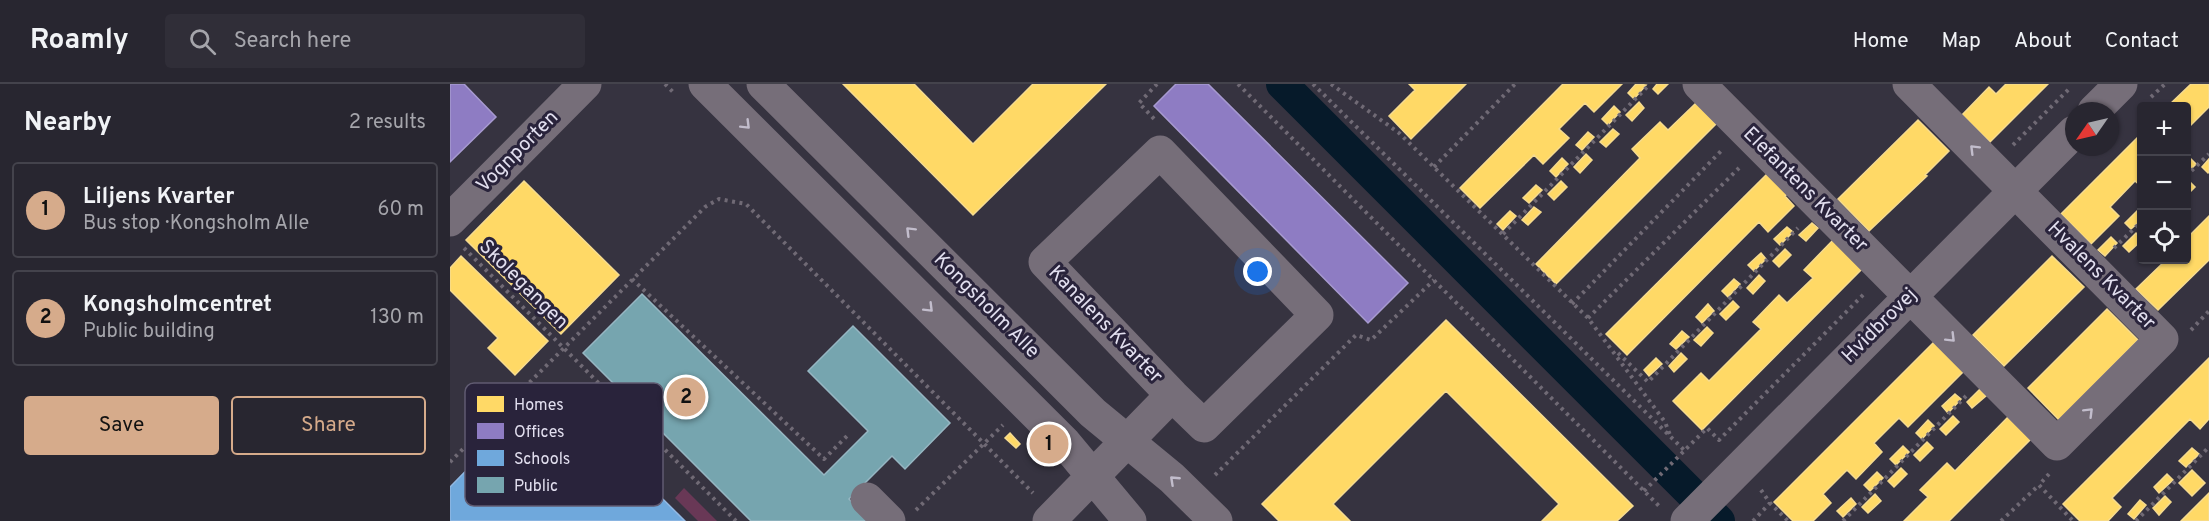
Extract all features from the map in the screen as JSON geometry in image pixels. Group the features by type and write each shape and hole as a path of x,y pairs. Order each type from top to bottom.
{"street":[{"name":"Vognporten","path":"456,233 585,84"},
{"path":"705,84 1065,443 1130,521"},
{"name":"Kongsholm Alle","path":"763,84 1093,413 1172,478 1216,521"},
{"name":"Elefantens Kvarter","path":"1699,84 1910,296"},
{"path":"1909,84 2015,191"},
{"path":"2103,102 2121,84"},
{"name":"Hvidbrovej","path":"1677,517 1735,471 2065,141"},
{"name":"Kanalens Kvarter","path":"1160,152 1317,315 1204,426 1172,395 1045,262 1160,152"},
{"name":"Hvalens Kvarter","path":"1910,296 2057,444 2163,339 2015,191"},
{"name":"Kanalens Kvarter","path":"1052,518 1172,395"}],"path":[{"path":"1157,84 1139,103 1160,125 1160,152"},
{"path":"1238,84 1644,490 1677,517"},
{"path":"1313,84 1685,451"},
{"path":"1331,84 1399,133 1588,318 1611,346 1665,422 1672,438"},
{"path":"1434,167 1515,84"},
{"path":"1503,234 1650,84"},
{"path":"1991,166 2074,84"},
{"path":"2150,99 2165,84"},
{"path":"1572,304 1752,137"},
{"path":"1588,318 1752,137"},
{"path":"2191,172 2209,154"},
{"path":"528,383 705,207 719,199 746,204 982,443 1052,518"},
{"path":"1611,346 1648,382 1820,206"},
{"path":"2093,269 2137,226"},
{"name":"Skolegangen","path":"456,233 600,383"},
{"path":"1644,490 1707,428 1719,440 1886,272"},
{"path":"633,279 824,459 849,434"},
{"path":"1214,476 1356,335 1371,340 1434,280"},
{"path":"1843,521 1987,374"},
{"path":"890,511 1004,424"},
{"path":"450,462 465,447"},
{"name":"Skolegangen","path":"663,447 736,521"},
{"path":"2136,521 2209,447"},
{"path":"2001,521 2039,485"},
{"path":"1755,520 1770,503"}],"shaded area":[{"path":"684,488 717,521 698,521 675,498"}],"building: Homes":[{"path":"843,84 914,84 973,144 1033,84 1106,84 973,215"},
{"path":"1409,84 1466,84 1411,139 1389,116 1415,90"},
{"path":"1563,84 1622,84 1594,112 1585,103 1559,129 1569,138 1543,164 1534,155 1480,208 1460,188"},
{"path":"1636,84 1646,85 1634,99 1628,93"},
{"path":"1657,84 1668,84 1658,94 1653,89"},
{"path":"2006,84 2048,84 1990,142 1962,115 1989,87 1996,94"},
{"path":"2191,84 2209,84 2209,107 2191,125 2191,102 2172,102"},
{"path":"1639,102 1644,108 1632,121 1626,115"},
{"path":"1696,103 1716,124 1556,284 1536,264 1640,158 1632,149 1660,122 1668,130"},
{"path":"1614,106 1620,112 1608,125 1602,119"},
{"path":"1918,120 1949,151 1925,175 1927,176 1869,231 1838,199"},
{"path":"1613,129 1619,134 1606,147 1600,142"},
{"path":"1588,132 1594,137 1582,150 1576,145"},
{"path":"2137,138 2137,183 2135,181 2110,207 2119,216 2091,244 2061,214"},
{"path":"1586,154 1592,160 1580,173 1574,167"},
{"path":"1562,158 1568,164 1556,177 1550,171"},
{"path":"2191,159 2196,164 2191,169"},
{"path":"2209,159 2209,172 2208,173 2202,167"},
{"path":"1767,174 1787,194 1785,196 1794,206 1768,232 1759,222 1627,355 1606,334"},
{"path":"524,181 619,275 561,334 466,240"},
{"path":"1561,181 1567,187 1554,200 1548,194"},
{"path":"1536,185 1542,190 1529,203 1523,198"},
{"path":"1534,207 1541,212 1528,225 1522,220"},
{"path":"1510,211 1516,216 1503,230 1497,224"},
{"path":"2137,211 2137,224 2131,229 2125,223"},
{"path":"2209,216 2209,260 2158,310 2136,289 2162,264 2191,264 2191,234"},
{"path":"1812,223 1818,228 1806,241 1799,235"},
{"path":"1787,227 1793,232 1780,245 1774,239"},
{"path":"2136,233 2137,245 2129,252 2123,246"},
{"path":"2111,237 2117,243 2105,256 2098,250"},
{"path":"1833,240 1862,269 1702,430 1673,401 1701,373 1709,381 1761,329 1753,322 1779,295 1787,303 1813,278 1804,270"},
{"path":"1785,249 1791,255 1779,267 1773,261"},
{"path":"1761,253 1766,259 1754,271 1748,265"},
{"path":"461,256 548,341 515,375 488,348 498,338 450,290 450,268"},
{"path":"2052,256 2084,287 2004,366 1973,335"},
{"path":"1759,275 1765,281 1753,294 1747,288"},
{"path":"1734,279 1740,284 1728,297 1722,291"},
{"path":"1733,301 1739,307 1726,320 1720,314"},
{"path":"1708,304 1714,311 1702,323 1696,317"},
{"path":"2107,309 2138,340 2059,420 2028,388"},
{"path":"1446,320 1633,506 1617,521 1542,521 1559,504 1446,391 1333,504 1350,521 1279,521 1262,504"},
{"path":"1707,327 1713,333 1701,346 1694,340"},
{"path":"1682,331 1689,337 1676,349 1670,344"},
{"path":"1934,342 1964,371 1908,427 1899,418 1874,443 1882,452 1856,479 1847,470 1823,494 1831,503 1813,521 1793,521 1774,502"},
{"path":"1681,353 1687,359 1674,372 1669,366"},
{"path":"1656,358 1662,364 1649,376 1644,370"},
{"path":"2209,358 2209,419 2200,429 2190,419 2112,498 2121,507 2108,521 2080,521 2063,504"},
{"path":"1980,389 1986,396 1972,408 1967,402"},
{"path":"1955,394 1961,399 1948,413 1942,406"},
{"path":"1953,416 1959,422 1946,435 1940,429"},
{"path":"2008,417 2031,439 1949,521 1904,521 1928,497 1920,490 1947,463 1955,471"},
{"path":"1928,420 1934,426 1922,439 1916,433"},
{"path":"1010,433 1020,444 1016,448 1005,438"},
{"path":"1927,442 1933,448 1920,461 1914,455"},
{"path":"1903,446 1909,452 1896,465 1890,459"},
{"path":"2192,448 2199,454 2186,467 2179,461"},
{"path":"1901,468 1907,474 1894,487 1888,481"},
{"path":"2192,470 2205,483 2192,496 2179,483"},
{"path":"1877,472 1883,478 1870,491 1864,485"},
{"path":"2167,474 2173,480 2159,493 2154,487"},
{"path":"2209,493 2209,521 2181,521"},
{"path":"1875,494 1881,501 1868,513 1862,507"},
{"path":"2165,496 2171,502 2159,515 2153,508"},
{"path":"1851,498 1856,504 1843,517 1837,511"},
{"path":"2140,500 2146,505 2134,519 2128,514"}],"building: Offices":[{"path":"450,84 464,84 496,117 450,162"},
{"path":"1176,84 1208,84 1408,283 1368,323 1154,106"}],"building: Schools":[{"path":"465,472 465,506 663,506 663,499 685,521 450,521 450,487"}],"building: Public":[{"path":"642,294 824,475 868,431 808,371 853,326 950,423 905,469 892,456 849,499 871,521 751,521 663,433 663,383 613,383 583,353"}],"waterway":[{"path":"1282,84 1719,521"}],"place":[{"name":"Kongsholmcentret","path":"686,397"},
{"name":"Liljens Kvarter","path":"1049,444"}]}
